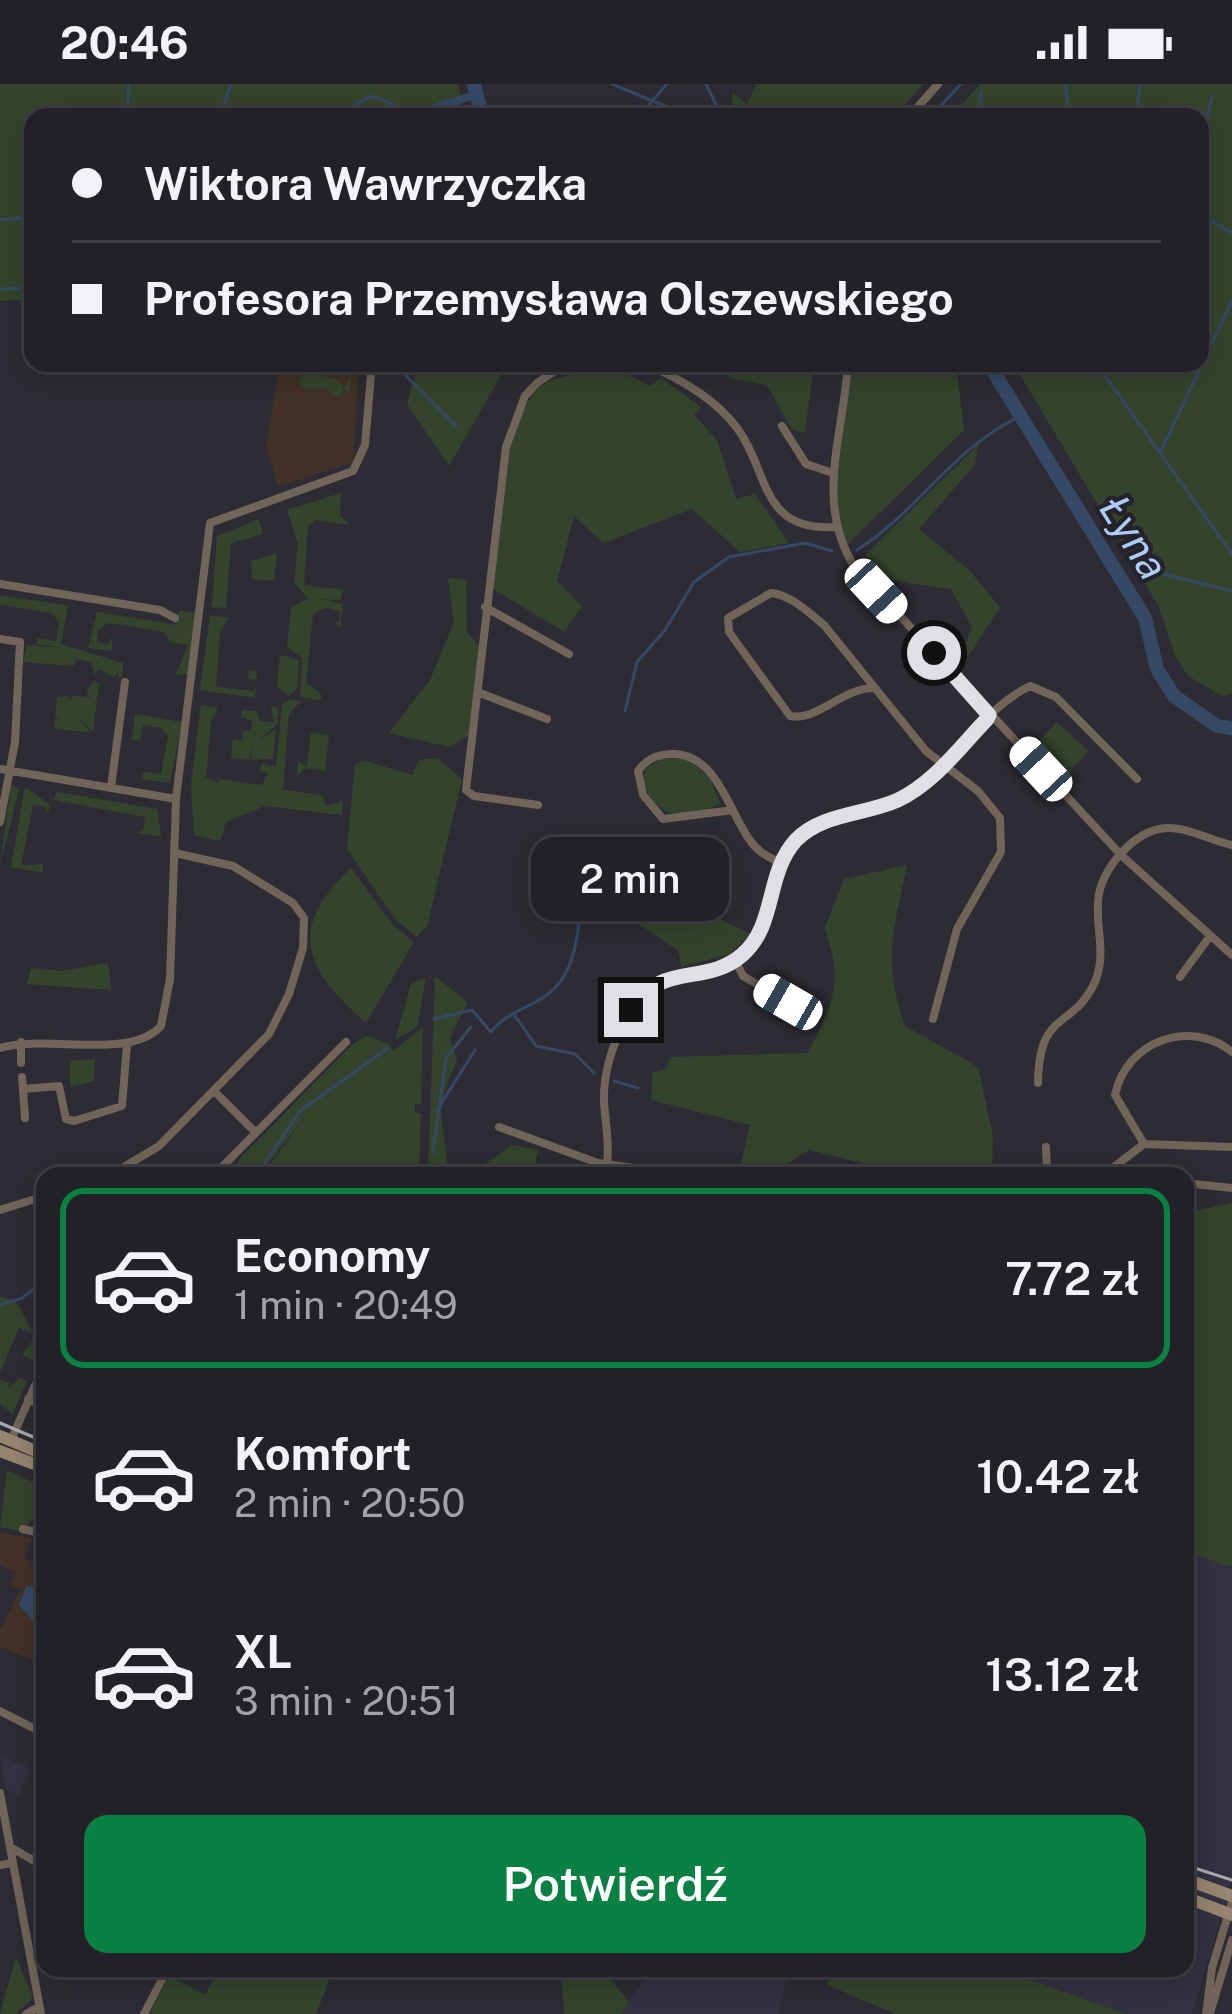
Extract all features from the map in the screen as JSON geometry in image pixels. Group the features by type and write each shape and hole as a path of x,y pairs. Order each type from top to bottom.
{"main road":[{"path":"3,1447 36,1453"},
{"path":"3,1447 36,1464"},
{"path":"1194,1884 1231,1907"},
{"path":"1194,1899 1231,1907"}],"street":[{"path":"917,108 938,84"},
{"path":"0,1048 21,1042 128,1044 149,1039 161,1026 170,979 176,799 210,524 344,477 359,462 365,445 371,372"},
{"path":"538,806 474,796 466,790 487,646 485,608 506,447 525,396 553,372"},
{"path":"660,372 701,393 738,429 777,510 810,525 836,526"},
{"path":"847,372 833,473 836,526 854,566 1121,855 1232,955"},
{"path":"782,426 806,464 833,473"},
{"path":"0,584 160,610 175,618"},
{"path":"875,688 856,687 802,717 790,716 729,632 728,618 771,593 785,596 824,625 944,766 994,807 1004,839 957,929 933,1019"},
{"path":"485,608 569,654"},
{"path":"0,639 20,642 0,822"},
{"path":"111,788 125,682"},
{"path":"608,1165 605,1071 638,1000 658,980 735,960 758,938 778,862 808,830 897,800 944,766 989,715 1018,692 1044,688 1137,779"},
{"path":"480,693 547,719"},
{"path":"733,810 663,818 643,795 638,771 655,757 686,755 710,772 733,810 751,842 778,862"},
{"path":"5,770 176,799"},
{"path":"1038,1083 1038,1058 1050,1026 1091,990 1098,973 1100,887 1121,855 1144,834 1169,828 1232,844"},
{"path":"126,1167 147,1156 214,1091 280,1015 303,949 304,918 293,903 233,866 175,853"},
{"path":"1180,977 1210,936"},
{"path":"735,960 742,976 788,1002"},
{"path":"1144,1144 1115,1095 1127,1064 1166,1037 1199,1036 1232,1052"},
{"path":"21,1042 21,1063"},
{"path":"222,1167 346,1042"},
{"path":"23,1089 59,1086 66,1119 74,1121 122,1106 128,1044"},
{"path":"22,1077 25,1118"},
{"path":"214,1091 255,1132"},
{"path":"499,1127 623,1167"},
{"path":"1114,1167 1144,1144 1232,1147"},
{"path":"1046,1147 1047,1167"},
{"path":"1194,1184 1232,1188"},
{"path":"4,1209 36,1199"},
{"path":"3,1447 36,1383"},
{"path":"28,1399 36,1403"},
{"path":"23,1529 36,1532"},
{"path":"0,1711 36,1729"},
{"path":"0,1793 40,2010 26,2014"},
{"path":"10,1847 36,1862"},
{"path":"0,1865 13,1863"},
{"path":"1208,2014 1231,1907"},
{"path":"1208,2014 1232,1940"},
{"path":"144,2014 163,1977"}],"shaded area":[{"path":"278,372 359,372 353,462 278,487 266,445"},
{"path":"0,1532 32,1538 24,1559 36,1563 36,1661 0,1647 0,1631 20,1590 10,1586 16,1572 0,1565"},
{"path":"1194,1553 1232,1564 1232,1880 1192,2014 1126,2014 1021,1977 1194,1977"},
{"path":"0,1756 30,1768 19,1795 6,1790"},
{"path":"645,1977 788,1977 778,2014 621,2014"}],"green space":[{"path":"0,84 458,84 460,108 24,108 24,300 0,301"},
{"path":"756,84 924,84 901,108 733,108 732,92 747,104"},
{"path":"980,84 1232,84 1232,694 1222,696 1188,676 1175,655 1159,607 1018,372 1209,372 1209,108 959,108"},
{"path":"310,372 340,381 344,388 351,375 350,392 344,390 338,398 324,388 305,389 298,381"},
{"path":"416,372 503,372 449,466 407,404"},
{"path":"623,372 650,386 661,378 701,407 694,415 717,440 736,499 755,494 789,543 740,552 692,509 603,543 574,516 557,581 582,606 564,632 493,589 514,435 534,393 560,378"},
{"path":"727,372 813,372 805,433 792,430 767,385 732,379"},
{"path":"851,372 957,372 964,430 847,545 840,523 837,478"},
{"path":"978,445 975,464 919,529 968,569 1000,607 969,655 960,657 972,627 951,589 882,579 865,555"},
{"path":"341,493 340,516 350,525 316,520 308,527 304,585 343,590 340,600 319,599 343,604 340,627 334,622 339,622 340,611 326,608 313,614 306,683 321,694 321,700 300,697 302,658 287,647 291,608 308,598 294,583 298,544 287,510"},
{"path":"259,519 263,534 231,543 226,608 212,607 217,536"},
{"path":"277,553 274,581 252,579 251,561"},
{"path":"448,578 466,579 467,632 481,648 468,736 449,747 389,733 430,680 454,622"},
{"path":"0,595 68,606 61,644 123,663 123,676 117,678 119,670 114,677 98,669 95,675 91,662 76,659 74,666 23,662 27,645 66,648 37,644 37,638 56,641 59,623 52,613 0,605"},
{"path":"179,611 196,613 190,675 176,674 188,645 171,642 164,632 108,623 98,630 97,642 108,644 112,637 112,651 88,648 97,612 176,625"},
{"path":"210,615 229,618 220,632 216,687 255,691 256,680 248,679 249,670 257,671 255,698 200,690"},
{"path":"280,655 299,660 297,689 289,696 277,686"},
{"path":"93,681 99,683 93,732 79,718 90,732 54,729 55,720 62,718 55,718 57,697 69,696 70,701 72,696 92,697 86,694"},
{"path":"301,701 289,714 283,790 322,795 326,806 343,801 342,815 265,806 226,822 220,841 194,835 191,785 201,705 218,708 211,722 206,777 218,783 220,779 262,785 268,773 260,771 261,763 276,767 282,705"},
{"path":"271,706 278,708 277,724 257,742 276,729 273,759 251,760 252,746 249,760 231,758 233,740 242,741 243,731 251,731 252,721 241,717 242,710 256,711 260,721 274,723"},
{"path":"135,714 182,722 170,783 142,779 143,772 161,774 168,737 162,728 143,725 140,741 132,740"},
{"path":"1057,722 1088,751 1067,775 1035,745"},
{"path":"311,732 329,735 325,771 305,768 297,777 298,762 307,766"},
{"path":"438,758 462,780 427,926 417,937 395,919 347,849 355,764 366,761 412,775 419,760"},
{"path":"662,759 690,759 711,780 720,803 696,814 664,810 642,782 646,768"},
{"path":"11,784 19,789 0,866"},
{"path":"25,787 50,805 48,814 45,807 33,805 21,866 43,864 43,873 11,867"},
{"path":"56,792 157,809 161,836 136,833 143,830 145,817 54,800"},
{"path":"907,865 892,945 898,1003 905,1026 978,1067 993,1136 992,1167 878,1167 809,1150 782,1167 740,1167 750,1125 651,1100 653,1072 665,1070 671,1057 808,1053 833,993 834,964 825,928 844,879"},
{"path":"351,868 393,925 414,942 366,1023 329,985 311,949 317,911"},
{"path":"642,880 750,934 730,954 681,967 678,950 623,914"},
{"path":"108,963 111,990 27,984 31,968 61,971"},
{"path":"435,976 468,1003 450,1037 457,1061 441,1109 447,1167 428,1167"},
{"path":"426,978 417,1027 395,1040 411,984"},
{"path":"423,1027 421,1104 415,1104 415,1112 421,1114 419,1167 268,1167 310,1109 266,1167 236,1167 352,1045 366,1036 388,1043 393,1051"},
{"path":"95,1059 94,1081 70,1087 70,1061"},
{"path":"512,1145 538,1150 535,1167 481,1167"},
{"path":"1232,1203 1232,1564 1226,1566 1194,1554 1194,1211"},
{"path":"0,1297 15,1301 27,1320 36,1341 28,1354 34,1345 36,1361 22,1355 33,1340 32,1333 19,1328 0,1372"},
{"path":"20,1378 27,1381 13,1414 0,1404 0,1379 11,1384 2,1393"},
{"path":"7,1470 36,1484 36,1516 21,1531 0,1527"},
{"path":"16,1957 33,1998 16,2014 0,2014"},
{"path":"168,1977 205,1995 215,1977 330,1978 316,2014 150,2014"},
{"path":"562,1977 608,1977 629,2002 621,2014 564,2014"},
{"path":"829,1977 1022,1977 1126,2014 896,2014 827,1985"}],"water":[{"path":"26,1586 34,1587 36,1625 19,1605"}],"waterway":[{"path":"128,108 129,84"},
{"path":"223,108 231,84"},
{"name":"Łyna","path":"474,84 480,108"},
{"path":"612,84 670,108"},
{"path":"646,108 667,84"},
{"path":"706,84 718,108"},
{"path":"938,108 961,84"},
{"path":"1066,84 1067,108"},
{"path":"1137,108 1140,84"},
{"path":"980,108 981,92"},
{"path":"434,108 475,95"},
{"path":"353,108 373,96 400,108"},
{"path":"1209,109 1212,96"},
{"path":"0,220 24,218"},
{"path":"1209,219 1232,233"},
{"path":"0,289 24,288"},
{"path":"1209,350 1232,301"},
{"path":"402,372 456,426"},
{"name":"Łyna","path":"994,372 1145,618 1157,669 1174,696 1217,726 1232,728"},
{"path":"1102,372 1232,554"},
{"path":"1161,451 1198,372"},
{"path":"857,550 900,517 977,443 1023,415"},
{"path":"625,711 637,662 665,630 694,582 729,557 805,543 832,551"},
{"path":"1149,571 1232,591"},
{"path":"434,1019 472,1010 491,1032 505,1018 553,990 564,977 576,943 583,849"},
{"path":"513,1013 536,1046 575,1054 594,1073"},
{"path":"433,1152 446,1058 471,1027"},
{"path":"262,1167 300,1111 388,1048"},
{"path":"437,1110 475,1050"},
{"path":"614,1081 638,1088"},
{"path":"0,1305 36,1287"}],"tram line":[{"path":"0,1423 36,1438"},
{"path":"1194,1868 1232,1880"}],"route":[{"path":"631,1010 644,990 658,980 714,968 745,953 758,938 778,862 796,841 824,822 912,792 944,766 987,719 989,715 934,653"}]}
